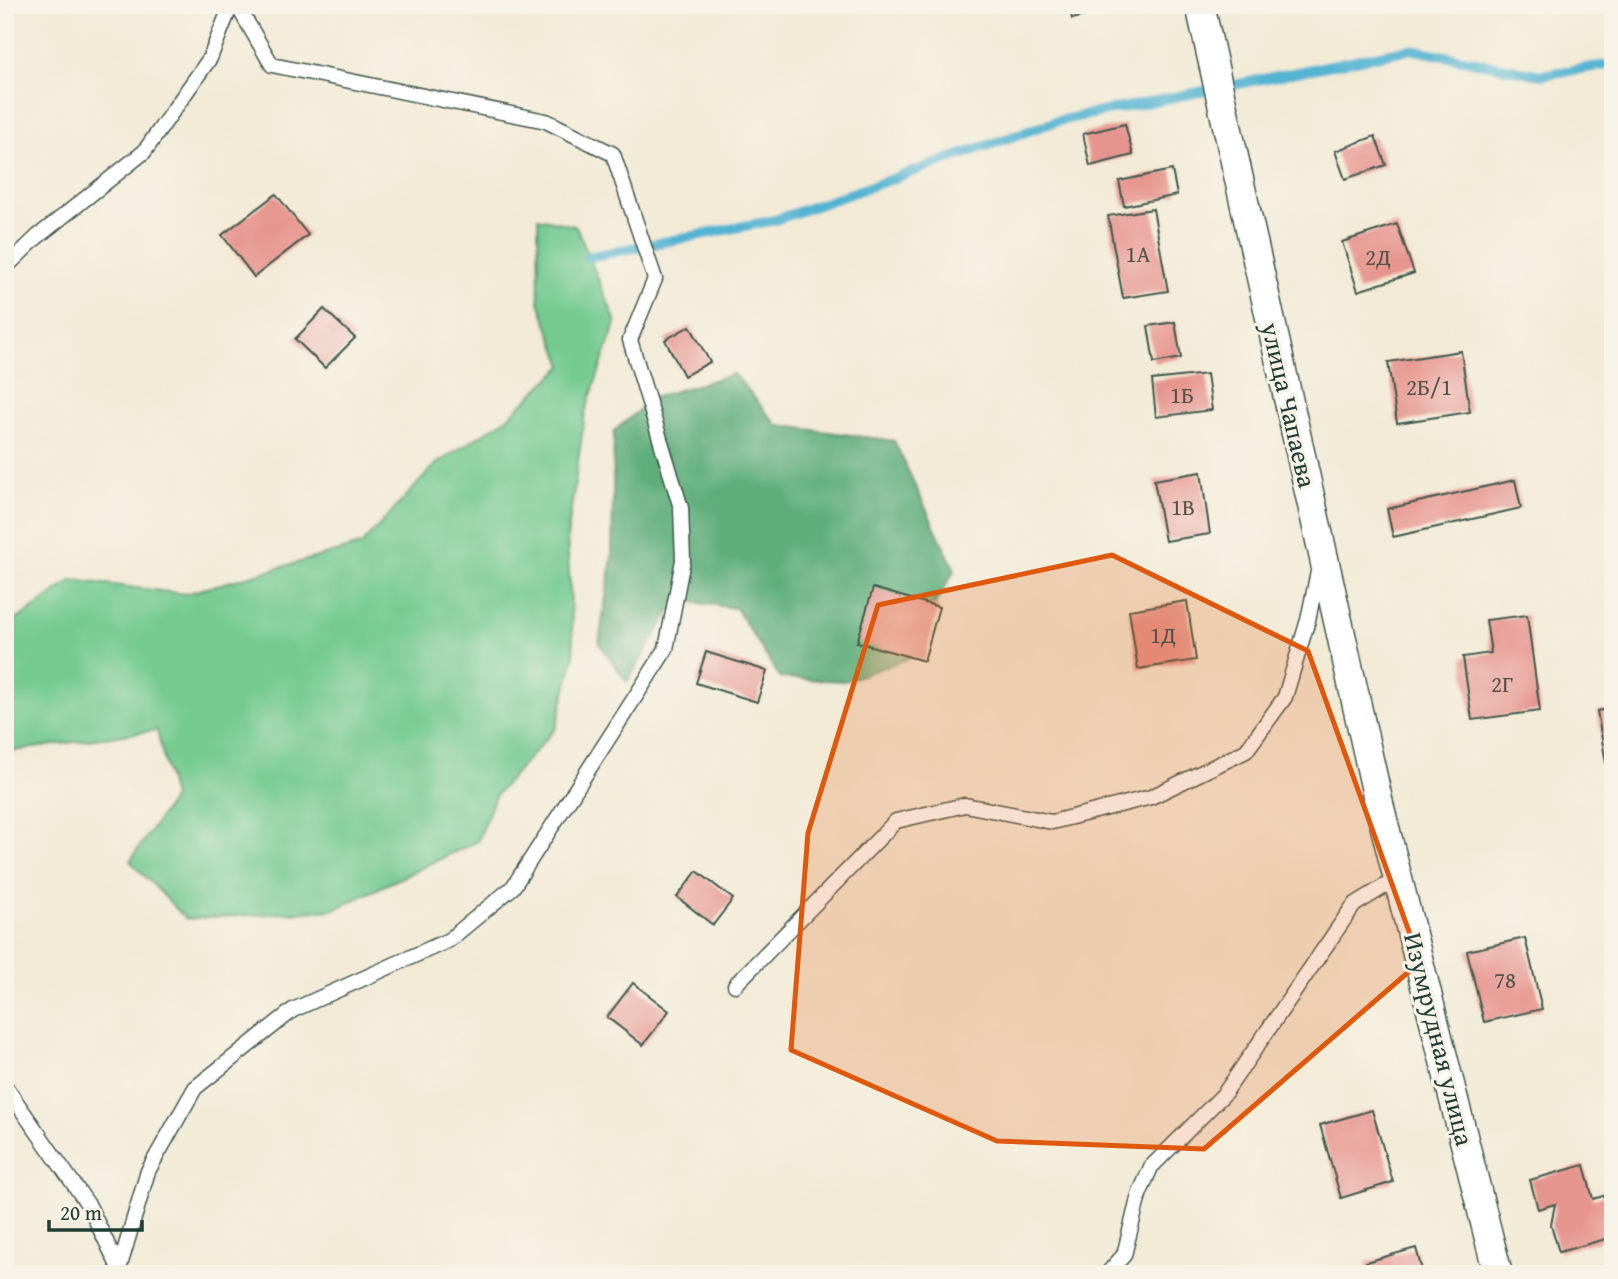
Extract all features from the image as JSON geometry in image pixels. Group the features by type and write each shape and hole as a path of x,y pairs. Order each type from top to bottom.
{"street":[{"name":"улица Чапаева","path":"1200,5 1379,804"},
{"name":"Изумрудная улица","path":"1379,804 1498,1274"}],"lane":[{"path":"5,268 37,237 144,152 210,58 231,5"},
{"path":"120,1271 148,1171 195,1088 293,1010 449,940 513,887 666,649 683,559 681,508 630,341 655,279 613,154 546,121 272,65 237,5"},
{"path":"735,985 896,821 965,805 1052,822 1151,797 1246,751 1285,697 1308,620 1322,552"},
{"path":"1107,1274 1124,1255 1139,1195 1152,1167 1224,1094 1354,905 1398,878"},
{"path":"5,1086 89,1206 120,1271"}],"highlighted area":[{"path":"1112,555 1308,651 1420,962 1204,1149 997,1141 791,1050 808,833 878,605"}],"green space":[{"path":"538,218 576,226 616,322 585,413 567,538 574,657 556,728 495,796 478,841 333,910 186,919 130,861 173,798 157,730 5,752 5,628 73,580 185,594 361,545 436,464 506,419 563,366 539,302"},
{"path":"734,374 777,425 894,441 955,570 929,614 910,658 845,681 780,678 736,608 677,600 627,682 599,643 612,557 614,431 655,397"}],"building":[{"path":"1069,5 1128,5 1128,6 1072,19"},
{"path":"1125,124 1133,155 1090,166 1083,134"},
{"path":"1375,136 1386,165 1345,179 1335,151"},
{"path":"1172,170 1177,195 1124,206 1119,181"},
{"path":"276,194 308,235 254,277 222,235"},
{"path":"1153,209 1168,291 1123,298 1108,216"},
{"path":"1397,224 1414,273 1358,291 1342,242"},
{"path":"324,309 355,338 325,368 295,339"},
{"path":"1175,322 1181,358 1154,363 1148,326"},
{"path":"690,326 710,362 684,376 665,340"},
{"path":"1461,351 1470,412 1397,423 1388,362"},
{"path":"1207,374 1212,410 1156,417 1152,380"},
{"path":"1201,472 1210,534 1165,541 1154,480"},
{"path":"1515,480 1521,508 1393,537 1387,509"},
{"path":"873,588 939,607 924,661 857,642"},
{"path":"1187,601 1196,660 1138,669 1129,610"},
{"path":"1527,615 1540,711 1472,720 1463,657 1491,653 1486,620"},
{"path":"706,652 767,671 757,702 696,683"},
{"path":"1613,708 1613,762 1606,763 1597,711"},
{"path":"697,871 733,899 713,925 677,897"},
{"path":"1525,938 1542,1009 1484,1022 1467,951"},
{"path":"633,983 669,1011 643,1045 607,1017"},
{"path":"1372,1110 1393,1182 1341,1198 1320,1125"},
{"path":"1584,1165 1593,1199 1613,1193 1613,1237 1559,1252 1551,1225 1555,1204 1538,1209 1530,1180"},
{"path":"1416,1248 1423,1274 1369,1274 1366,1262"}],"waterway":[{"path":"588,257 775,220 1057,121 1410,49 1541,75 1613,64"}]}
